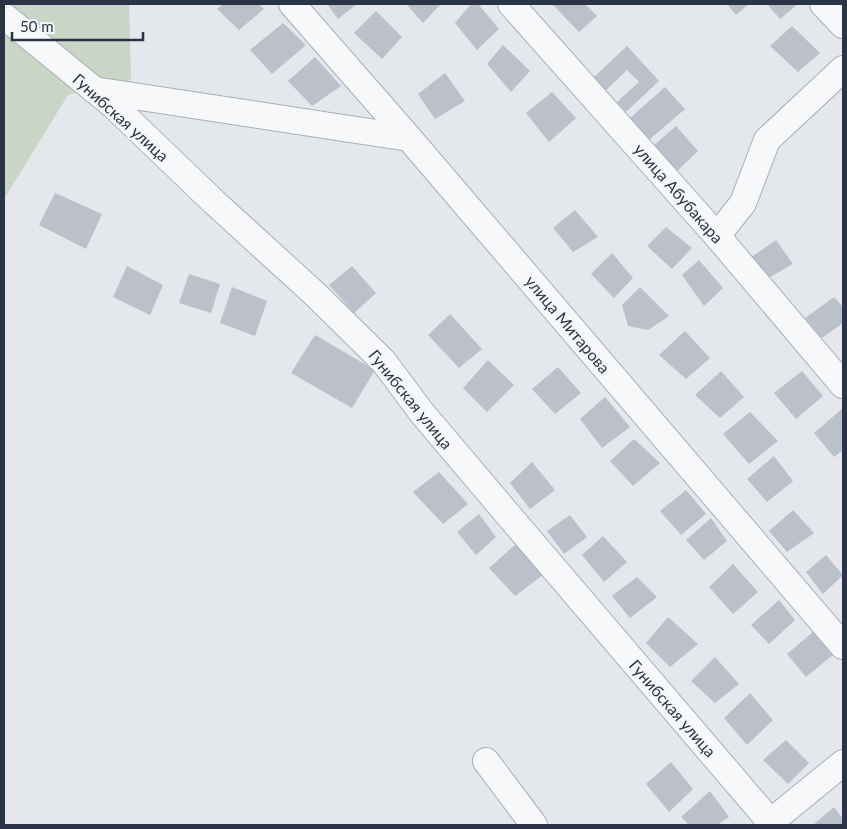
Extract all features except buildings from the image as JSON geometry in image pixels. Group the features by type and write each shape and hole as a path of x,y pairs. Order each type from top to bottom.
{"street":[{"name":"улица Митарова","path":"292,4 410,138 843,646"},
{"name":"улица Абубакара","path":"511,4 717,236 843,386"},
{"path":"823,4 843,25"},
{"path":"830,4 843,12"},
{"name":"Гунибская улица","path":"4,16 114,106 214,202 316,295 384,362 422,413 771,824"},
{"path":"717,236 743,203 767,140 843,69"},
{"path":"94,90 410,138"},
{"path":"486,761 534,825"},
{"path":"771,824 843,763"}],"green space":[{"path":"4,4 129,4 131,80 68,95 4,199"}]}
